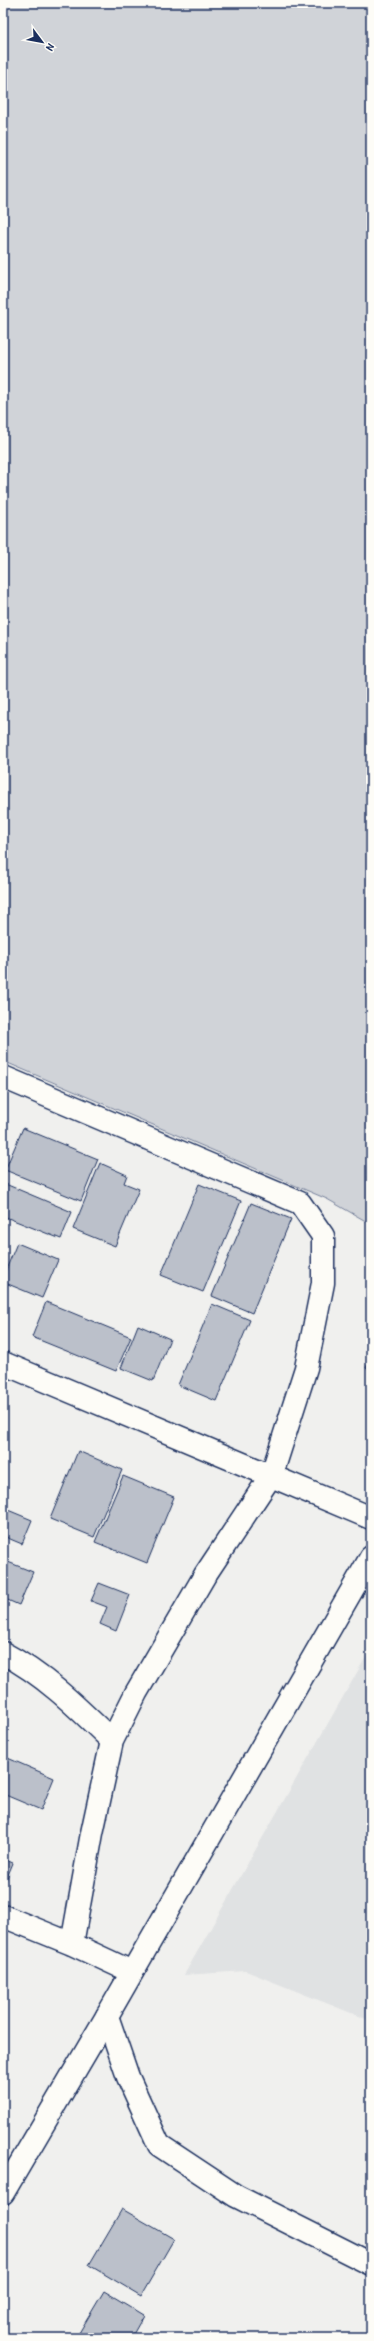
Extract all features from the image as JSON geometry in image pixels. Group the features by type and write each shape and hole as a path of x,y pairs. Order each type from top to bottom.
{"street":[{"path":"3,1077 300,1203 323,1236 323,1283 306,1368 272,1474 205,1575 136,1693 112,1741 92,1834 72,1944"},
{"path":"3,1363 272,1474 371,1518"},
{"path":"3,2193 107,2016 371,1558"},
{"path":"3,1652 29,1667 59,1691 112,1741"},
{"path":"3,1916 72,1944 132,1972"},
{"path":"107,2016 128,2077 159,2144 236,2196 371,2264"}],"shaded area":[{"path":"3,3 371,3 371,1224 327,1199 3,1061"},
{"path":"371,1648 371,2021 246,1971 184,1975"}],"building":[{"path":"23,1128 98,1159 81,1201 5,1170"},
{"path":"100,1163 127,1175 124,1183 139,1189 115,1246 73,1229"},
{"path":"3,1183 72,1212 61,1239 3,1216"},
{"path":"199,1184 241,1201 203,1292 161,1275"},
{"path":"251,1203 291,1219 252,1313 212,1296"},
{"path":"17,1243 58,1260 42,1298 3,1282 3,1277"},
{"path":"46,1302 131,1337 116,1371 32,1337"},
{"path":"212,1304 250,1320 216,1401 178,1385"},
{"path":"138,1325 170,1339 153,1381 121,1368"},
{"path":"371,1356 371,1370 366,1368"},
{"path":"78,1451 122,1470 94,1537 50,1519"},
{"path":"123,1476 174,1497 147,1563 95,1542"},
{"path":"3,1508 32,1520 22,1544 3,1536"},
{"path":"3,1560 33,1572 19,1605 3,1598"},
{"path":"99,1583 130,1595 116,1631 100,1624 107,1607 91,1601"},
{"path":"3,1756 54,1778 41,1810 3,1794"},
{"path":"3,1859 13,1863 3,1887"},
{"path":"122,2209 174,2239 141,2296 89,2265"},
{"path":"104,2291 144,2315 131,2338 76,2338"}]}
